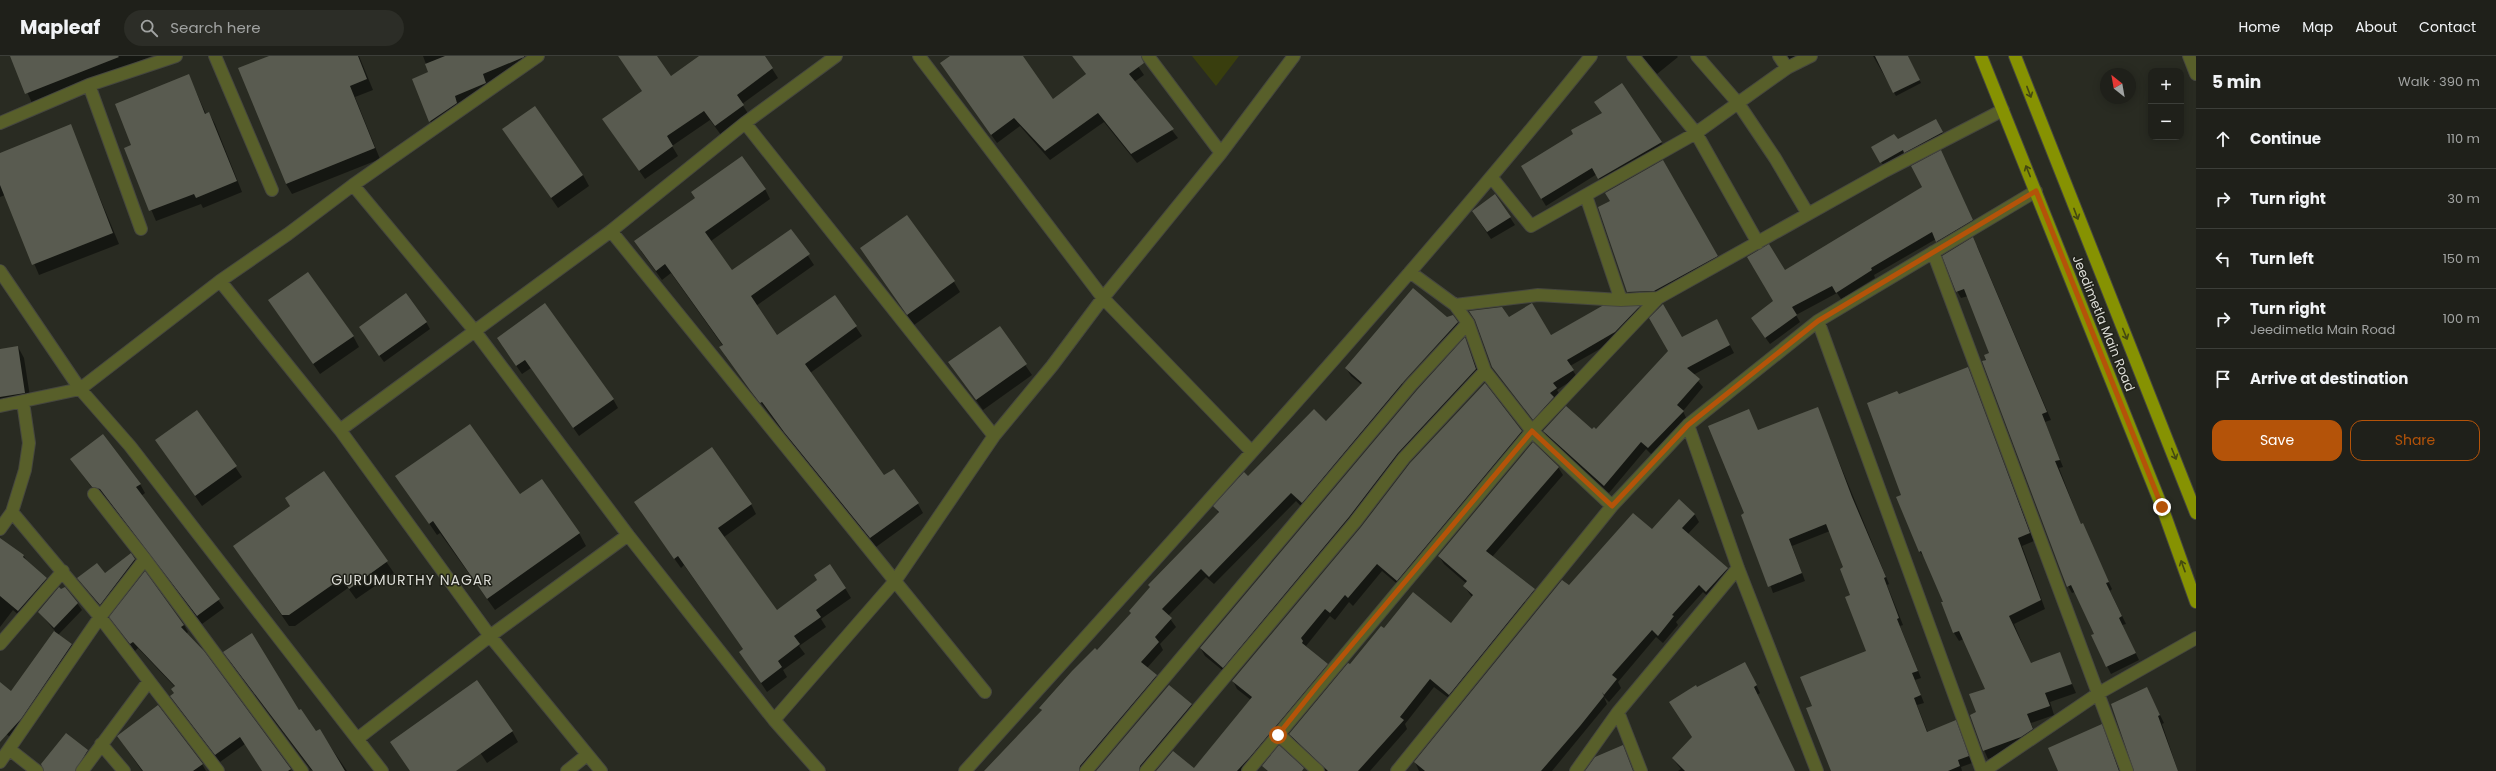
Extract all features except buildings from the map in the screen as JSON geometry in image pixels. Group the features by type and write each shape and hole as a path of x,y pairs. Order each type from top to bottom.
{"main road":[{"name":"Jeedimetla Main Road","path":"1981,56 2162,507 2196,602"},
{"name":"Jeedimetla Main Road","path":"2015,56 2196,513"}],"street":[{"path":"0,123 89,85 176,56"},
{"path":"215,56 272,190"},
{"path":"0,406 80,389 220,281 288,234 353,185 538,56"},
{"path":"340,430 474,330 611,231 745,123 836,56"},
{"path":"919,56 1104,298 1251,451"},
{"path":"1148,56 1222,153"},
{"path":"774,720 895,581 994,436 1052,366 1104,298 1222,153 1294,56"},
{"path":"965,771 1410,272 1492,178 1591,56"},
{"path":"1633,56 1696,133 1758,243"},
{"path":"1698,56 1738,103 1808,214"},
{"path":"1779,56 1787,68"},
{"path":"1492,178 1531,226 1696,133 1787,68 1811,56"},
{"path":"2189,56 2196,74"},
{"path":"89,85 141,229"},
{"path":"1248,771 1318,685 1532,431 1658,298 1885,171 2003,110"},
{"path":"745,123 994,436"},
{"path":"353,185 474,330 628,535 774,720 819,771"},
{"path":"1397,771 1612,506 1688,425 1818,321 2036,191"},
{"path":"1586,196 1621,300"},
{"path":"611,231 985,692"},
{"path":"1933,252 2127,771"},
{"path":"0,271 80,389 135,453 382,771"},
{"path":"1410,272 1455,305 1468,323 1485,371 1532,431 1612,506"},
{"path":"220,281 340,430 490,636 601,771"},
{"path":"1455,305 1538,295 1621,300 1658,298"},
{"path":"1818,321 1983,771 2099,693 2196,638"},
{"path":"1086,771 1411,385 1468,323"},
{"path":"1146,771 1345,535 1404,458 1485,371"},
{"path":"0,529 12,512 25,470 29,443 23,402"},
{"path":"1688,425 1738,568 1817,771"},
{"path":"94,494 145,559 302,771"},
{"path":"12,512 100,617 218,771"},
{"path":"357,739 490,636 628,535"},
{"path":"0,762 100,617 145,559"},
{"path":"1576,771 1618,712 1738,568"},
{"path":"0,644 63,571"},
{"path":"82,771 148,681"},
{"path":"1618,712 1641,771"},
{"path":"1278,735 1318,771"},
{"path":"101,744 124,771"},
{"path":"8,749 36,771"},
{"path":"567,771 587,755"}],"green space":[{"path":"1192,56 1239,56 1216,86"}],"district":[{"name":"GURUMURTHY NAGAR","path":"412,580"}],"route":[{"path":"1278,735 1318,685 1532,431 1612,506 1688,425 1818,321 2036,191 2162,507"}]}
